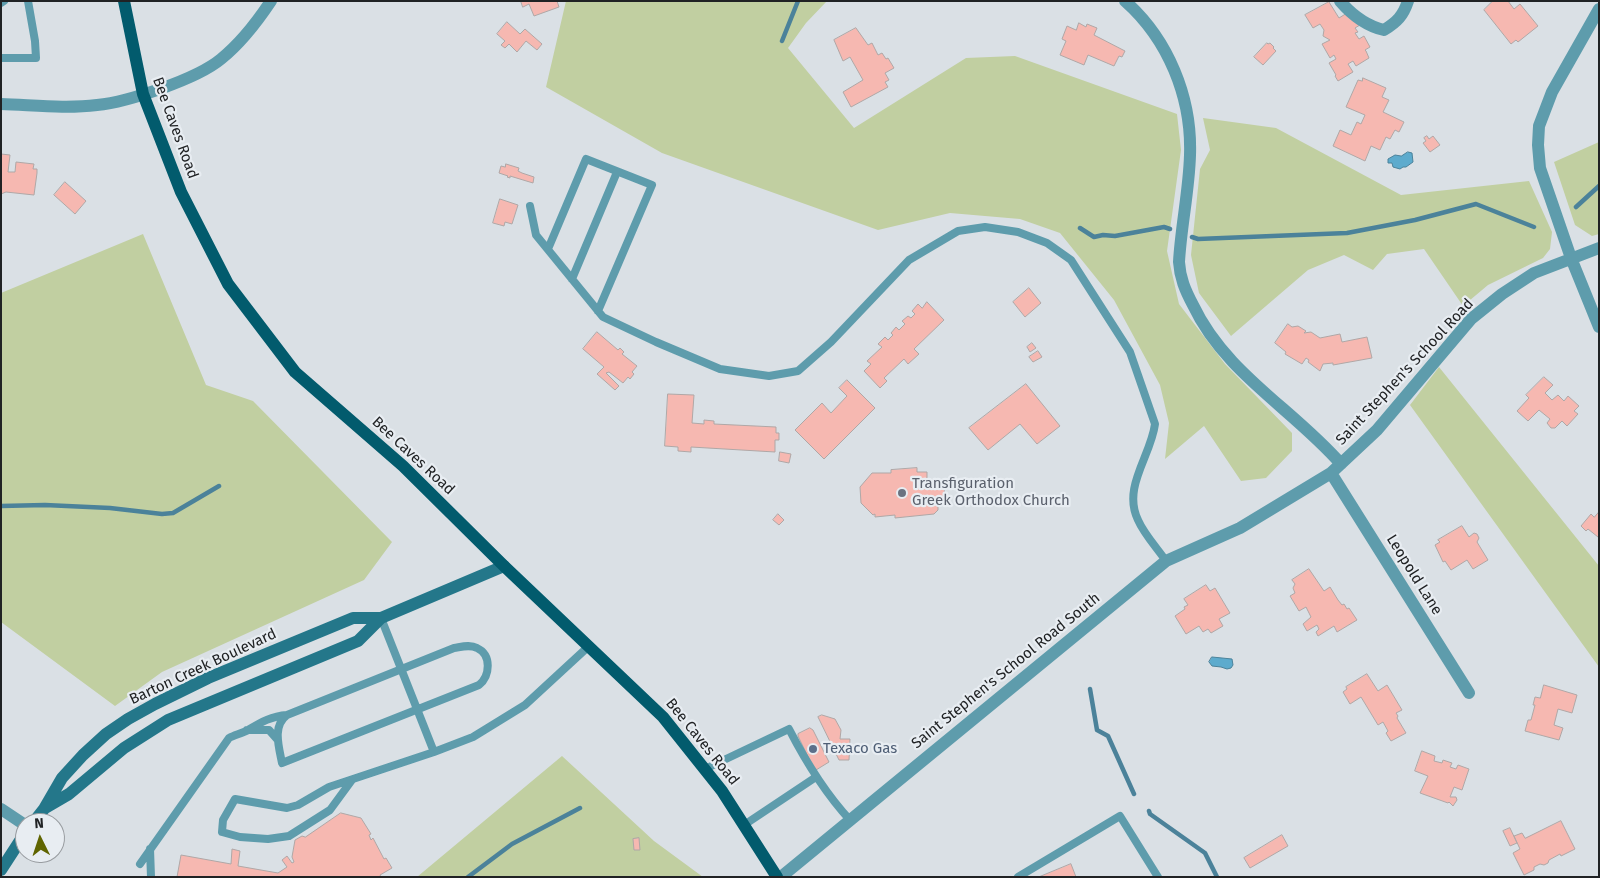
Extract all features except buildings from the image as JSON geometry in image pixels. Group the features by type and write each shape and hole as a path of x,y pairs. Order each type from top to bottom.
{"main road":[{"name":"Bee Caves Road","path":"124,1 143,94 181,192 228,284 295,372 403,466 504,566 663,717 722,791 777,877"}],"street":[{"path":"1,104 75,107 98,105 143,94 188,78 221,60 254,26 271,1"},
{"path":"1125,1 1156,35 1176,74 1184,98 1190,153 1179,262 1180,275 1185,289 1207,331 1225,354 1258,389 1328,450 1341,464"},
{"path":"1340,1 1347,9 1371,27 1384,30 1398,22 1408,1"},
{"path":"1599,9 1552,92 1539,126 1538,145 1540,168 1571,258 1599,328"},
{"name":"Saint Stephen's School Road","path":"1240,528 1331,473 1377,430 1471,320 1502,294 1534,273 1599,248"},
{"name":"Leopold Lane","path":"1331,473 1468,693"},
{"name":"Saint Stephen's School Road South","path":"781,877 1166,561 1240,528"},
{"name":"Barton Creek Boulevard","path":"44,810 69,794 124,748 168,720 358,641 381,618 504,566"},
{"name":"Barton Creek Boulevard","path":"41,813 62,778 83,754 106,734 149,707 208,678 353,618 381,618"},
{"path":"149,707 159,726"},
{"path":"1,809 15,818"},
{"path":"1,870 15,848"}],"lane":[{"path":"1,58 36,58 35,40 28,1"},
{"path":"548,249 586,159 652,185 598,311"},
{"path":"572,279 617,172"},
{"path":"530,206 536,235 603,317 720,369 769,376 798,371 831,342 909,260 958,231 985,227 1018,232 1047,243 1070,260 1130,352 1155,424 1154,436 1135,483 1132,495 1134,508 1138,520 1166,561"},
{"path":"381,618 434,752"},
{"path":"140,864 226,742 235,735 277,716 287,715 462,646 477,648 486,658 488,672 485,680 479,685 282,763 277,738 279,723 287,715"},
{"path":"352,780 330,810 290,836 268,839 240,838 222,832 223,820 235,799 287,808 298,805 329,787 473,737 524,705 589,646"},
{"path":"705,769 789,729 816,777 833,802 850,820"},
{"path":"247,730 269,730 277,738"},
{"path":"744,824 816,777"},
{"path":"1018,877 1120,816 1158,877"},
{"path":"150,849 151,877"}],"green space":[{"path":"566,1 827,1 806,23 788,48 854,128 966,58 1015,56 1177,114 1181,150 1167,251 1179,304 1225,364 1292,433 1292,451 1266,478 1241,481 1204,426 1165,459 1169,423 1160,385 1114,300 1060,233 1020,219 950,213 878,230 662,153 546,87"},
{"path":"1203,118 1276,128 1401,195 1529,181 1552,232 1550,249 1543,258 1488,285 1463,306 1424,249 1387,254 1373,270 1344,255 1308,270 1231,336 1199,293 1191,255 1200,169 1210,150"},
{"path":"1599,142 1599,234 1592,236 1575,225 1554,162"},
{"path":"143,234 206,385 253,401 392,542 364,580 162,672 115,706 1,622 1,293"},
{"path":"1439,367 1599,566 1599,667 1410,405"},
{"path":"562,756 654,841 703,877 417,877"}],"water":[{"path":"1408,152 1412,153 1413,162 1406,167 1400,169 1393,167 1392,163 1388,163 1388,159 1395,155 1401,156"},
{"path":"1212,657 1232,659 1233,665 1227,669 1212,666 1209,662"}],"waterway":[{"path":"782,41 798,1"},
{"path":"1576,207 1599,186"},
{"path":"1192,237 1198,239 1347,233 1415,220 1476,204 1534,227"},
{"path":"1080,228 1094,237 1103,235 1115,236 1164,227 1170,229"},
{"path":"1,506 45,505 110,508 162,514 173,513 219,486"},
{"path":"1090,689 1097,730 1108,736 1134,794"},
{"path":"468,877 512,844 580,808"},
{"path":"1149,811 1150,814 1205,853 1217,877"}],"place":[{"name":"Transfiguration Greek Orthodox Church","path":"902,493"},
{"name":"Texaco Gas","path":"813,749"}]}
